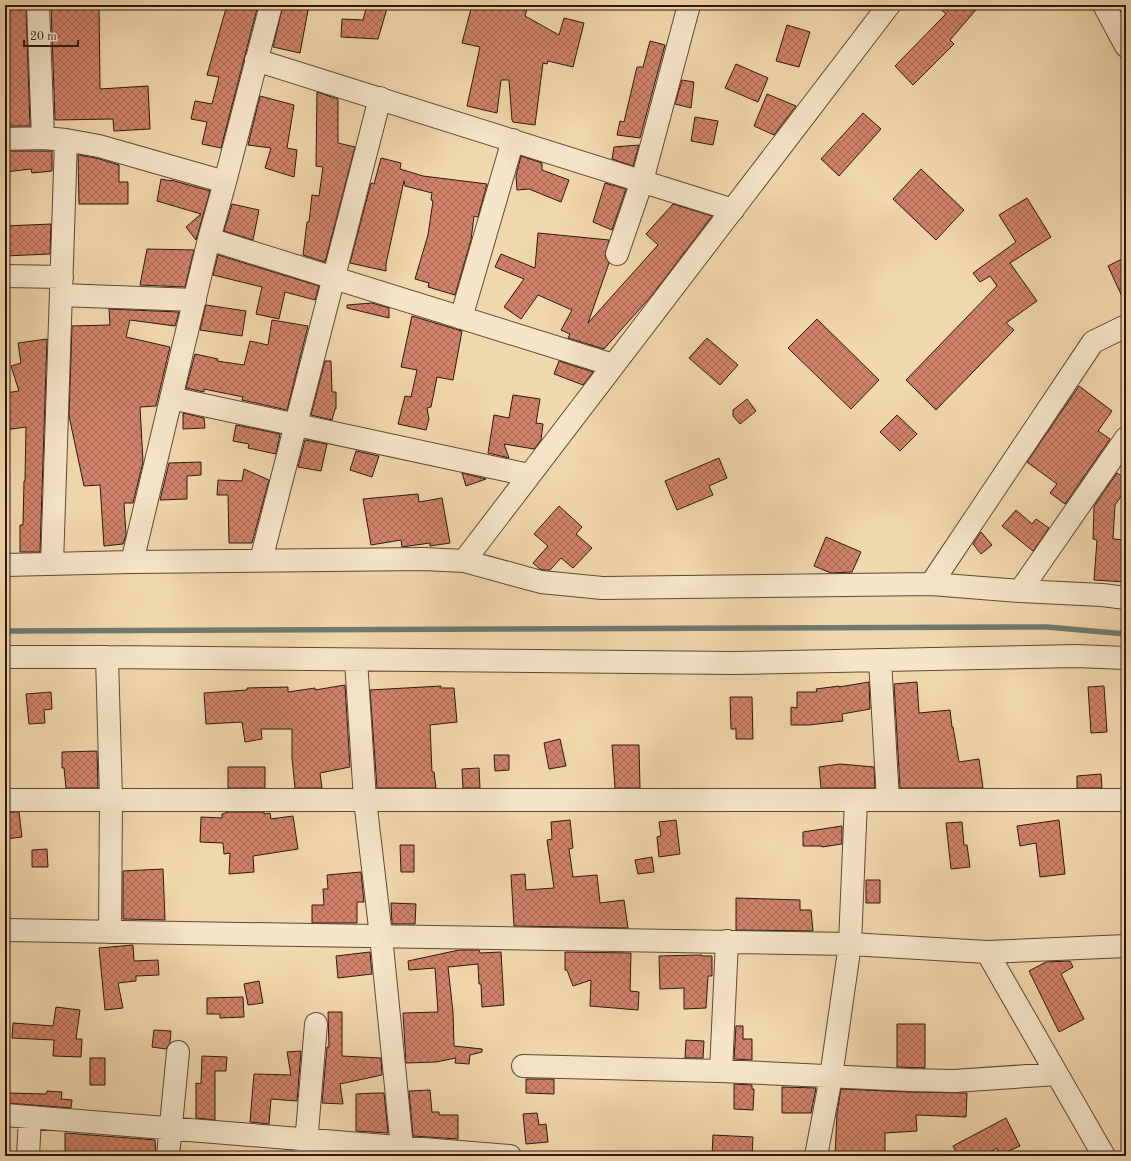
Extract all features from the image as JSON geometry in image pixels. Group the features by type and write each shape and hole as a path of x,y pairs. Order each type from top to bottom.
{"street":[{"path":"38,5 43,138"},
{"path":"132,562 209,239 270,5"},
{"path":"617,254 642,181 689,5"},
{"path":"464,561 890,5"},
{"path":"1104,5 1126,46"},
{"path":"256,60 733,210"},
{"path":"261,560 380,98"},
{"path":"5,139 43,138 66,140 98,146 225,182"},
{"path":"52,564 66,140"},
{"path":"461,318 512,140"},
{"path":"209,239 613,365"},
{"path":"5,276 61,286 195,300"},
{"path":"931,584 1093,342 1126,326"},
{"path":"171,398 529,475"},
{"path":"1020,591 1126,438"},
{"path":"5,565 261,560 464,561 542,582 602,588 931,584 1020,591 1102,594 1126,598"},
{"path":"5,657 734,663 1076,656 1126,658"},
{"path":"107,657 112,799 110,932"},
{"path":"356,660 365,800 381,936 402,1147"},
{"path":"880,660 888,800"},
{"path":"5,800 1126,800"},
{"path":"816,1156 832,1077 850,944 856,800"},
{"path":"5,930 727,941 850,944 987,952 1126,946"},
{"path":"721,1071 727,941"},
{"path":"987,952 1104,1156"},
{"path":"306,1148 316,1024"},
{"path":"168,1156 178,1052"},
{"path":"523,1066 721,1071 832,1077 954,1081 1057,1074"},
{"path":"5,1115 171,1128 306,1148 402,1147 510,1156"},
{"path":"28,1156 30,1117"}],"building":[{"path":"5,5 26,5 30,126 7,126 5,113"},
{"path":"51,5 99,5 100,89 148,86 150,129 114,131 113,119 55,120"},
{"path":"227,5 258,5 221,148 202,144 207,122 191,119 195,101 212,104 219,77 207,75"},
{"path":"283,5 309,5 300,53 273,47"},
{"path":"367,5 388,5 378,39 341,37 342,19 363,20"},
{"path":"472,5 528,5 525,16 559,35 564,18 584,23 573,67 548,61 547,64 543,63 535,125 513,122 509,80 501,80 497,113 467,106 480,47 462,43"},
{"path":"936,5 980,5 950,40 954,44 913,85 895,66 946,14"},
{"path":"787,25 810,32 799,67 776,61"},
{"path":"650,41 665,45 640,138 617,135 620,121 624,122 637,67 643,67"},
{"path":"736,64 768,78 758,102 725,88"},
{"path":"682,80 694,82 691,108 675,104"},
{"path":"317,92 338,99 338,143 355,147 325,262 303,255 312,195 319,196 323,167 316,166"},
{"path":"767,94 796,106 774,135 754,126"},
{"path":"260,96 294,105 287,148 297,150 294,177 265,168 271,148 248,145"},
{"path":"863,113 881,129 839,176 821,159"},
{"path":"695,117 718,121 713,145 691,141"},
{"path":"639,145 633,166 612,159 614,147"},
{"path":"5,151 52,151 52,171 32,173 31,169 5,172"},
{"path":"78,155 96,158 119,165 119,182 128,182 128,204 79,204"},
{"path":"521,156 542,163 542,170 569,180 561,202 529,189 517,190 516,176"},
{"path":"381,158 401,163 400,169 423,176 487,184 478,217 474,216 471,240 455,295 428,287 429,283 415,279 428,235 433,201 431,200 432,193 405,186 404,181 386,264 386,271 350,263 371,183 374,184"},
{"path":"921,169 964,210 936,240 893,199"},
{"path":"161,179 171,180 210,191 196,240 186,227 201,214 157,201"},
{"path":"605,183 626,189 612,230 593,222"},
{"path":"1027,198 1051,237 1010,263 1037,301 1006,323 1014,330 936,410 906,380 997,286 990,276 980,282 973,273 1016,242 999,215"},
{"path":"232,204 259,210 253,240 224,231"},
{"path":"673,204 712,216 653,294 604,349 568,338 570,334 561,330 572,310 538,295 521,319 504,307 524,279 495,267 501,254 535,268 538,233 609,240 605,256 609,263 588,323 658,245 646,234"},
{"path":"51,224 50,254 5,256 5,226"},
{"path":"147,249 194,250 185,287 140,285"},
{"path":"218,255 319,286 315,300 285,292 279,319 256,314 262,287 213,275"},
{"path":"1126,257 1126,305 1108,266"},
{"path":"372,303 389,308 389,318 347,308 347,305"},
{"path":"206,305 246,311 242,336 200,330"},
{"path":"109,309 179,312 175,326 130,320 126,337 170,347 156,406 140,407 143,462 133,503 124,503 126,535 123,544 104,546 100,485 84,486 69,416 72,326 110,325"},
{"path":"412,316 462,331 453,380 437,377 431,407 427,408 429,419 426,430 398,424 405,396 411,397 417,370 401,367"},
{"path":"817,319 879,380 851,409 788,348"},
{"path":"272,320 308,326 287,410 242,400 243,397 204,389 204,392 186,388 195,354 218,359 217,361 244,365 250,341 268,345"},
{"path":"707,338 738,365 720,385 689,358"},
{"path":"47,339 40,552 20,552 20,525 23,525 26,427 5,430 5,393 19,391 11,366 21,363 18,343"},
{"path":"325,361 331,361 332,392 336,392 336,409 332,420 311,415"},
{"path":"559,361 593,372 583,385 554,374"},
{"path":"1079,386 1112,411 1098,431 1110,439 1065,504 1050,493 1057,484 1027,462"},
{"path":"513,395 540,399 536,423 543,424 541,440 534,449 504,444 509,458 488,453 494,415 509,418"},
{"path":"747,399 756,411 740,424 733,416 733,410"},
{"path":"183,413 204,418 205,428 183,429"},
{"path":"897,415 917,434 900,451 880,432"},
{"path":"236,425 280,434 276,454 248,448 249,444 233,441"},
{"path":"305,440 327,444 321,471 298,467"},
{"path":"356,451 379,456 372,477 350,470"},
{"path":"719,458 727,478 709,486 713,495 677,510 665,481"},
{"path":"201,462 201,475 187,476 187,499 160,500 169,463"},
{"path":"244,469 269,480 252,543 229,543 228,495 217,495 218,480 242,481"},
{"path":"462,473 486,479 466,486"},
{"path":"1117,473 1126,479 1126,489 1115,505 1113,539 1126,540 1126,582 1094,580 1097,540 1093,539 1094,506"},
{"path":"418,494 419,502 442,498 450,543 430,546 430,543 402,547 401,540 371,545 363,499"},
{"path":"559,506 582,527 576,534 592,548 573,568 561,558 550,570 543,570 533,563 548,546 534,534"},
{"path":"1016,510 1032,524 1036,519 1049,528 1033,551 1002,526"},
{"path":"981,532 992,545 981,554 973,544"},
{"path":"826,537 861,552 852,572 831,573 814,566"},
{"path":"869,682 870,709 842,714 843,721 809,725 791,725 791,707 797,708 797,692 817,692 816,689"},
{"path":"917,682 919,713 950,710 959,762 979,759 983,788 900,788 894,684"},
{"path":"345,685 350,767 320,773 322,788 295,788 292,758 292,729 261,729 262,739 245,742 242,722 206,724 204,693 247,690 247,688 288,687 288,692 315,688 315,690"},
{"path":"441,686 441,688 454,688 457,722 430,725 432,772 434,772 436,788 377,788 370,690"},
{"path":"1104,686 1107,732 1091,733 1088,687"},
{"path":"51,692 52,709 44,710 45,723 29,724 26,694"},
{"path":"730,697 752,697 753,739 736,739 736,729 731,729"},
{"path":"560,739 566,766 549,769 544,743"},
{"path":"612,745 639,745 640,788 615,788"},
{"path":"97,751 98,788 66,788 64,768 62,768 62,752"},
{"path":"494,755 509,755 509,770 495,771"},
{"path":"840,764 874,767 875,788 821,788 819,767"},
{"path":"228,767 265,767 265,788 228,788"},
{"path":"479,768 480,788 463,788 462,769"},
{"path":"1101,774 1102,788 1077,788 1077,776"},
{"path":"5,812 19,812 22,837 5,839"},
{"path":"228,812 264,812 264,814 270,813 271,819 293,816 298,849 253,856 254,872 229,874 230,853 224,854 223,843 200,842 201,817 222,818 222,814"},
{"path":"570,820 573,848 569,849 573,877 597,875 600,903 624,900 628,928 514,926 511,875 525,874 526,890 554,888 547,840 552,839 551,822"},
{"path":"676,820 680,854 659,857 657,837 661,836 659,822"},
{"path":"1059,820 1065,874 1040,877 1036,843 1020,846 1017,826"},
{"path":"962,822 964,845 967,845 970,867 951,869 946,823"},
{"path":"842,826 842,844 822,847 803,846 803,832"},
{"path":"400,845 414,845 414,872 401,872"},
{"path":"47,849 48,867 32,867 32,850"},
{"path":"652,857 654,872 638,874 635,860"},
{"path":"163,869 165,920 123,919 123,871"},
{"path":"361,872 364,902 357,902 357,923 312,923 312,905 324,905 323,889 328,889 327,875"},
{"path":"866,880 880,880 880,903 866,903"},
{"path":"736,898 800,900 800,910 811,910 813,931 736,930"},
{"path":"391,903 416,904 415,924 392,924"},
{"path":"133,945 134,961 158,960 159,975 136,976 136,981 118,983 123,1008 105,1010 99,948"},
{"path":"459,950 479,950 480,953 501,952 504,1005 482,1007 478,964 448,967 453,1012 454,1046 482,1049 482,1052 470,1055 469,1064 455,1063 456,1058 436,1062 406,1063 403,1013 438,1012 435,968 409,970 408,961"},
{"path":"370,952 372,974 338,978 336,956"},
{"path":"565,952 631,953 630,991 639,992 638,1010 590,1006 591,980 573,986 567,970 565,970"},
{"path":"659,956 712,956 712,976 708,976 706,1008 684,1009 684,988 660,989"},
{"path":"1070,961 1073,967 1061,974 1084,1019 1059,1032 1029,971 1046,962"},
{"path":"259,981 263,1003 248,1005 244,984"},
{"path":"243,997 244,1017 220,1018 220,1014 207,1014 207,998"},
{"path":"56,1007 80,1010 76,1039 82,1039 81,1057 53,1056 54,1040 12,1038 13,1023 53,1026"},
{"path":"328,1012 342,1012 342,1056 381,1058 382,1075 340,1084 343,1104 322,1103 327,1047 329,1047"},
{"path":"897,1024 925,1024 925,1068 897,1067"},
{"path":"736,1026 743,1026 743,1039 752,1039 752,1060 734,1059"},
{"path":"154,1030 171,1031 170,1043 166,1049 152,1047"},
{"path":"686,1040 704,1041 703,1058 685,1058"},
{"path":"301,1051 297,1101 271,1099 269,1124 250,1122 254,1074 291,1075 287,1052"},
{"path":"202,1056 227,1057 226,1071 215,1071 215,1120 196,1118 196,1083 201,1084"},
{"path":"90,1058 105,1058 105,1085 90,1085"},
{"path":"526,1079 554,1079 554,1094 526,1093"},
{"path":"734,1084 752,1085 752,1089 754,1089 753,1110 734,1109"},
{"path":"782,1087 816,1088 811,1113 782,1113"},
{"path":"841,1089 967,1093 966,1117 916,1115 917,1131 885,1133 885,1156 835,1156 837,1113"},
{"path":"430,1090 432,1112 439,1112 439,1115 458,1115 458,1139 413,1136 409,1091"},
{"path":"47,1091 62,1092 61,1099 72,1100 71,1108 7,1103 7,1093 46,1094"},
{"path":"384,1093 388,1133 356,1131 356,1094"},
{"path":"537,1113 539,1125 546,1124 548,1142 526,1144 523,1114"},
{"path":"1006,1118 1020,1146 1000,1155 997,1148 982,1156 958,1156 953,1146"},
{"path":"65,1133 155,1140 156,1156 65,1156"},
{"path":"713,1135 753,1137 752,1156 712,1156"}],"waterway":[{"path":"5,631 1047,627 1126,634"}]}
